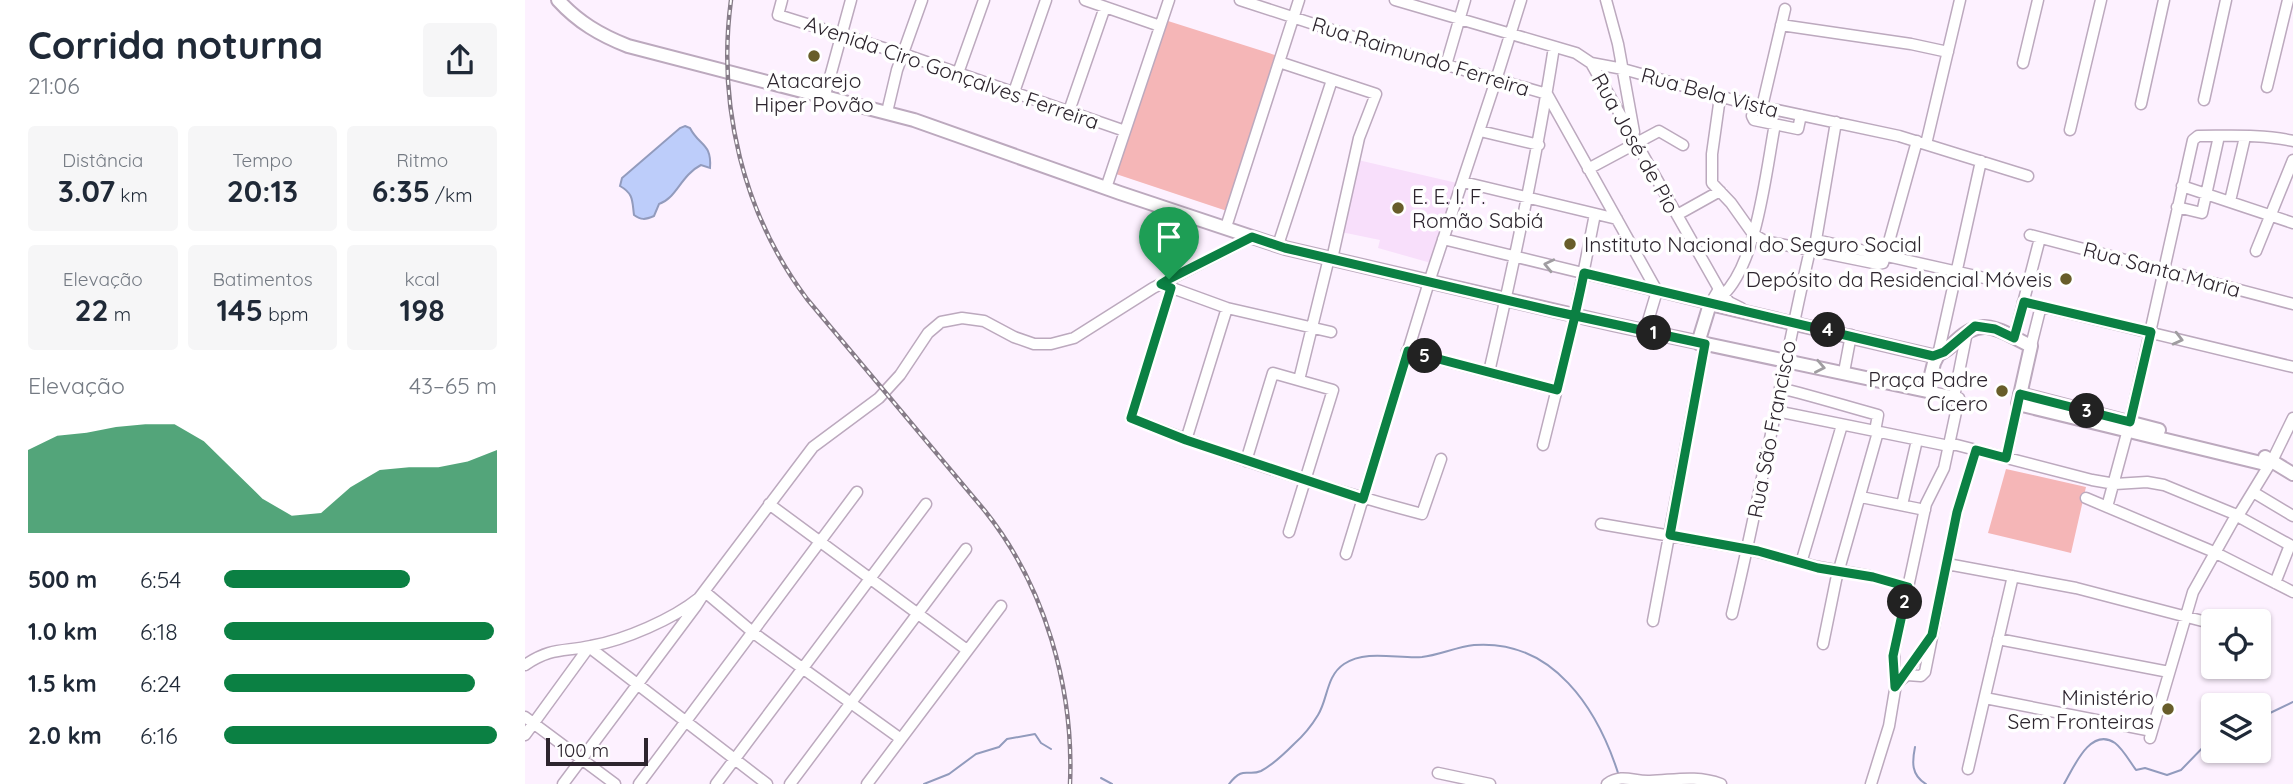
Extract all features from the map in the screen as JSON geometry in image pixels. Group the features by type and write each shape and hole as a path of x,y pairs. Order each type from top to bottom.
{"main road":[{"path":"558,0 576,18 609,39 644,51 825,95 938,127 1106,188 1278,245 1575,316 1927,391 1938,355"},
{"path":"1702,343 1710,304 1929,355 1938,355 1947,350 1967,332 1981,326 2031,346 2019,399 2260,456 2293,474"}],"street":[{"name":"Avenida Ciro Gonçalves Ferreira","path":"782,0 778,15 904,54 1125,131"},
{"path":"825,95 851,0"},
{"path":"887,112 897,68 922,0"},
{"path":"958,73 984,0"},
{"path":"1014,92 1047,0"},
{"path":"1085,0 1160,26"},
{"path":"1106,188 1169,0"},
{"name":"Rua Raimundo Ferreira","path":"1240,0 1547,94 1657,291"},
{"path":"1226,227 1299,0"},
{"name":"Rua Bela Vista","path":"1395,0 1582,55 1591,63 1623,69 1720,97 1921,143 2028,176"},
{"path":"1446,65 1465,0"},
{"path":"1346,554 1429,282 1521,0"},
{"path":"1606,0 1637,142"},
{"path":"1720,97 1712,183 1731,202 1753,234 1765,241 1878,264 1883,262 1948,52 1960,0"},
{"path":"2024,63 2038,0"},
{"path":"2070,130 2101,0"},
{"path":"2141,104 2164,0"},
{"path":"2204,100 2226,0"},
{"path":"2267,87 2288,0"},
{"path":"1069,111 1105,7"},
{"path":"1785,9 1758,106 1752,116 1754,120 1798,129 1801,115"},
{"path":"1781,25 1912,44 1948,52"},
{"path":"1489,372 1539,145 1554,47"},
{"path":"1279,62 1376,94 1357,145 1299,380"},
{"name":"Rua José de Pio","path":"1591,63 1721,292"},
{"path":"1278,245 1332,79"},
{"name":"Rua São Francisco","path":"1732,614 1776,411 1784,360 1810,250 1816,240 1836,122"},
{"path":"1443,239 1710,304 1740,275 1753,234 1775,124"},
{"path":"1479,131 1539,145"},
{"path":"1588,169 1659,131 1683,145"},
{"path":"2106,507 2129,426 2193,140 2199,135 2273,137 2293,141"},
{"path":"2178,207 2202,213 2219,136"},
{"path":"2230,201 2245,137"},
{"path":"2256,251 2293,160"},
{"path":"1938,355 1981,161"},
{"path":"1463,182 1617,219"},
{"path":"2182,186 2293,223"},
{"path":"1677,215 1720,191"},
{"path":"1543,445 1575,316 1595,214"},
{"name":"Rua Santa Maria","path":"2024,302 2035,236 2293,304"},
{"path":"563,784 813,447 879,398 900,375 928,333 941,322 962,318 983,321 1034,344 1052,344 1074,338 1252,237"},
{"path":"1816,240 1989,279"},
{"path":"1166,286 1227,308 1331,332"},
{"path":"1166,286 1131,418 1305,481 1422,514 1441,459"},
{"path":"1645,331 1657,291"},
{"path":"1721,292 1733,305 1762,316"},
{"path":"2014,338 2024,302 2293,368"},
{"path":"2031,346 2041,306"},
{"path":"1186,440 1227,308"},
{"path":"1871,784 1889,726 1897,684 1893,656 1925,510 1928,498 1943,471 1949,444 1967,332"},
{"path":"1844,372 1851,335"},
{"path":"1653,621 1702,343"},
{"path":"1408,351 1557,390"},
{"path":"1246,460 1273,373 1333,390 1289,532"},
{"path":"1780,388 1878,415 1877,432 1829,610 1823,644"},
{"path":"1927,391 1956,397"},
{"path":"2006,458 2019,399"},
{"path":"1776,411 1949,444 2113,484 2161,484 2236,516 2290,545 2275,583"},
{"path":"1985,698 2151,735 2193,592 2214,552 2290,433 2293,418"},
{"path":"1801,563 1842,425"},
{"path":"1902,505 1917,440"},
{"path":"1897,684 1909,674 1923,676 1957,512 1976,450"},
{"path":"639,784 857,492"},
{"path":"2253,492 2293,516"},
{"path":"1861,497 1925,510"},
{"path":"2086,498 2214,552 2293,592"},
{"path":"769,504 967,650"},
{"path":"716,784 926,504"},
{"path":"1601,524 1747,549 1908,587"},
{"path":"790,784 966,549"},
{"path":"1947,564 2076,588 2201,620"},
{"path":"1969,769 2013,576"},
{"path":"705,592 753,632 901,739"},
{"path":"525,665 552,651 589,647 655,623 687,607 705,592"},
{"path":"867,784 1001,606"},
{"path":"1897,684 1932,635"},
{"path":"1998,639 2169,672"},
{"path":"589,647 767,784"},
{"path":"525,735 529,720 589,647"},
{"path":"529,720 615,784"},
{"path":"1438,774 1490,784"},
{"path":"1615,780 1697,778 1721,784"}],"shaded area":[{"path":"1168,21 1278,56 1227,211 1116,174"},
{"name":"E. E. I. F. Romão Sabiá","path":"1358,160 1457,183 1431,263 1378,248 1380,240 1341,232"},
{"path":"2006,469 2086,487 2071,553 1988,533"}],"water":[{"path":"685,126 690,128 707,149 710,168 701,165 694,169 670,197 659,204 654,216 643,219 637,217 634,215 630,195 620,186 622,178"}],"waterway":[{"path":"1229,784 1238,775 1256,773 1279,759 1301,737 1318,715 1334,675 1344,664 1353,659 1372,656 1422,657 1474,645 1502,646 1527,654 1549,666 1568,683 1599,726 1619,776"},
{"path":"2271,713 2293,702"},
{"path":"924,784 949,774 976,754 999,747 1007,739 1035,734 1041,743 1051,749"},
{"path":"2064,784 2083,751 2098,740 2106,739 2115,743 2136,770 2145,768 2167,775 2181,770 2201,749"},
{"path":"1915,747 1914,768 1918,777 1926,784"},
{"path":"1101,778 1112,784"}],"railway":[{"path":"731,0 728,79 732,118 751,195 766,231 807,299 985,511 1024,572 1039,605 1061,675 1067,711 1070,784"}],"place":[{"name":"Atacarejo Hiper Povão","path":"814,56"},
{"name":"E. E. I. F. Romão Sabiá","path":"1398,208"},
{"name":"Instituto Nacional do Seguro Social","path":"1570,244"},
{"name":"Depósito da Residencial Móveis","path":"2066,279"},
{"name":"Praça Padre Cícero","path":"2002,391"},
{"name":"Ministério Sem Fronteiras","path":"2168,709"}],"route":[{"path":"1169,279 1161,284 1171,288 1131,418 1186,440 1363,499 1408,351 1557,390 1574,320 1575,316 1577,308 1584,273 1933,356 1944,352 1975,326 1995,329 2014,338 2024,302 2151,332 2130,422 2020,394 2006,458 1976,450 1957,512 1932,635 1895,687 1893,656 1908,587 1873,577 1818,568 1758,551 1670,535 1705,344 1575,316 1420,280 1285,248 1252,237 1169,279"}]}
